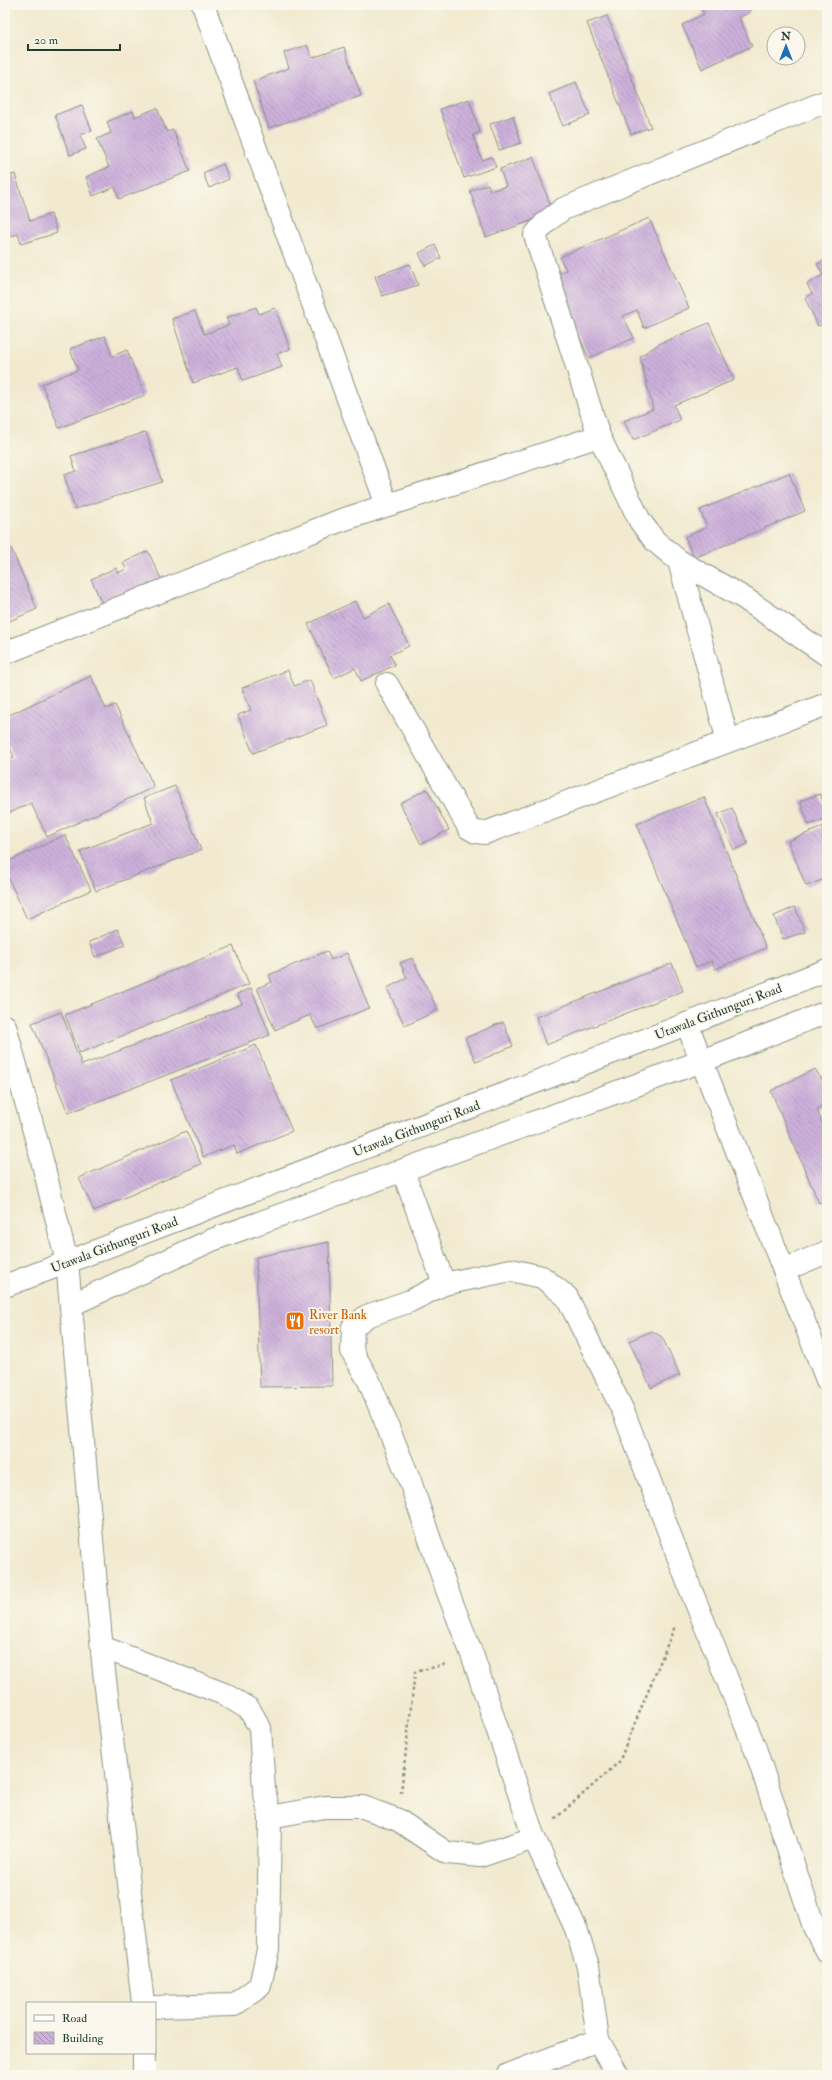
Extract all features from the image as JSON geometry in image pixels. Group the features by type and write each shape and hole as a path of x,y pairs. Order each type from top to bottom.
{"street":[{"path":"202,5 387,505"},
{"path":"827,101 563,209 546,222 535,235 599,436 640,521 655,541 679,561 744,598 827,655"},
{"path":"5,653 339,521 599,436"},
{"path":"679,561 728,741"},
{"path":"387,684 469,828 476,832 485,833 827,704"},
{"name":"Utawala Githunguri Road","path":"5,1286 827,970"},
{"path":"71,1305 212,1240 702,1061 827,1012"},
{"path":"687,1024 827,1380"},
{"path":"5,1026 42,1160 67,1262 102,1647 143,2002"},
{"path":"403,1171 444,1284"},
{"path":"784,1270 827,1252"},
{"path":"618,2075 598,2040 588,1966 576,1929 534,1838 473,1657 447,1590 410,1482 369,1380 352,1351 353,1328 367,1316 410,1301 444,1284 510,1270 542,1277 568,1297 624,1413 690,1588 755,1748 814,1927 827,1952"},
{"path":"102,1647 224,1694 249,1709 260,1728 264,1790 270,1818 268,1948 260,1986 234,2005 156,2007"},
{"path":"270,1818 325,1807 363,1807 398,1820 447,1853 480,1856 534,1838"},
{"path":"508,2075 598,2040"},
{"path":"144,2054 144,2075"}],"path":[{"path":"534,1838 619,1762 690,1588"},
{"path":"398,1820 414,1672 473,1657"}],"building":[{"path":"709,5 746,5 750,12 739,18 752,46 702,69 682,25 704,14 701,8"},
{"path":"607,16 651,127 631,134 587,23"},
{"path":"307,45 312,58 344,47 361,96 269,128 253,81 289,68 284,53"},
{"path":"576,82 590,115 563,126 549,94"},
{"path":"469,99 480,132 473,135 482,160 492,157 496,167 464,178 440,109"},
{"path":"82,105 92,131 80,135 86,149 70,155 55,115"},
{"path":"157,108 167,132 173,130 190,171 119,199 115,187 93,196 86,177 109,167 97,139 111,133 107,122 133,111 135,117"},
{"path":"513,116 521,143 499,150 490,124"},
{"path":"533,157 553,213 486,237 470,191 488,184 490,191 506,186 500,169"},
{"path":"223,164 229,179 209,188 203,173"},
{"path":"15,174 30,221 51,214 57,233 21,244 18,234 5,238 5,177"},
{"path":"649,218 689,308 644,328 637,310 623,316 634,338 589,358 552,276 566,270 560,257"},
{"path":"435,245 441,258 425,266 419,253"},
{"path":"827,259 827,322 818,326 805,298 812,294 807,284 823,275 817,264"},
{"path":"410,264 418,285 382,296 375,276"},
{"path":"256,307 259,314 275,308 290,349 277,354 282,367 243,381 238,367 193,383 172,319 195,311 204,334 229,325 226,318"},
{"path":"709,323 734,380 674,405 680,420 633,440 624,421 653,409 640,356 661,343"},
{"path":"105,336 112,356 127,350 145,395 59,428 42,384 78,370 70,349"},
{"path":"146,432 162,482 75,509 64,475 76,471 71,456"},
{"path":"789,473 805,511 694,558 685,537 707,527 700,510"},
{"path":"11,548 37,609 5,623 5,550"},
{"path":"148,551 162,581 104,608 91,579 116,568 118,573 126,569 123,563"},
{"path":"355,601 363,617 389,604 409,646 390,655 395,665 361,681 355,668 334,678 308,624"},
{"path":"288,670 294,686 310,680 327,725 253,753 238,715 251,710 242,688"},
{"path":"91,676 106,709 115,705 154,787 47,837 31,803 5,815 5,761 14,757 5,738 5,717"},
{"path":"175,786 201,850 96,891 80,851 153,823 144,798"},
{"path":"427,789 449,830 421,844 400,803"},
{"path":"820,794 827,811 827,818 809,825 800,801"},
{"path":"704,797 766,948 715,969 712,961 696,967 637,824"},
{"path":"732,808 748,844 734,850 718,814"},
{"path":"827,825 827,878 806,886 788,841"},
{"path":"65,835 91,890 27,919 5,871 5,863"},
{"path":"795,907 805,932 783,939 774,916"},
{"path":"118,929 125,945 95,957 89,942"},
{"path":"233,946 249,984 80,1053 65,1015"},
{"path":"327,951 331,960 347,953 369,1008 317,1029 310,1015 275,1030 257,988 272,982 269,975"},
{"path":"412,958 438,1010 405,1026 387,988 407,978 400,963"},
{"path":"672,963 683,991 546,1045 536,1017"},
{"path":"251,988 270,1035 68,1113 32,1023 61,1012 82,1065 242,1004 237,994"},
{"path":"503,1022 513,1046 476,1062 465,1038"},
{"path":"256,1045 292,1131 237,1154 234,1145 203,1157 171,1080"},
{"path":"815,1069 827,1087 827,1103 817,1109 827,1136 827,1200 819,1203 771,1091"},
{"path":"186,1131 201,1164 94,1211 79,1178"},
{"name":"River Bank resort","path":"329,1242 332,1386 260,1387 256,1257"},
{"path":"652,1331 662,1337 680,1375 651,1388 629,1341"}],"place":[{"name":"River Bank resort","path":"295,1321"}]}
